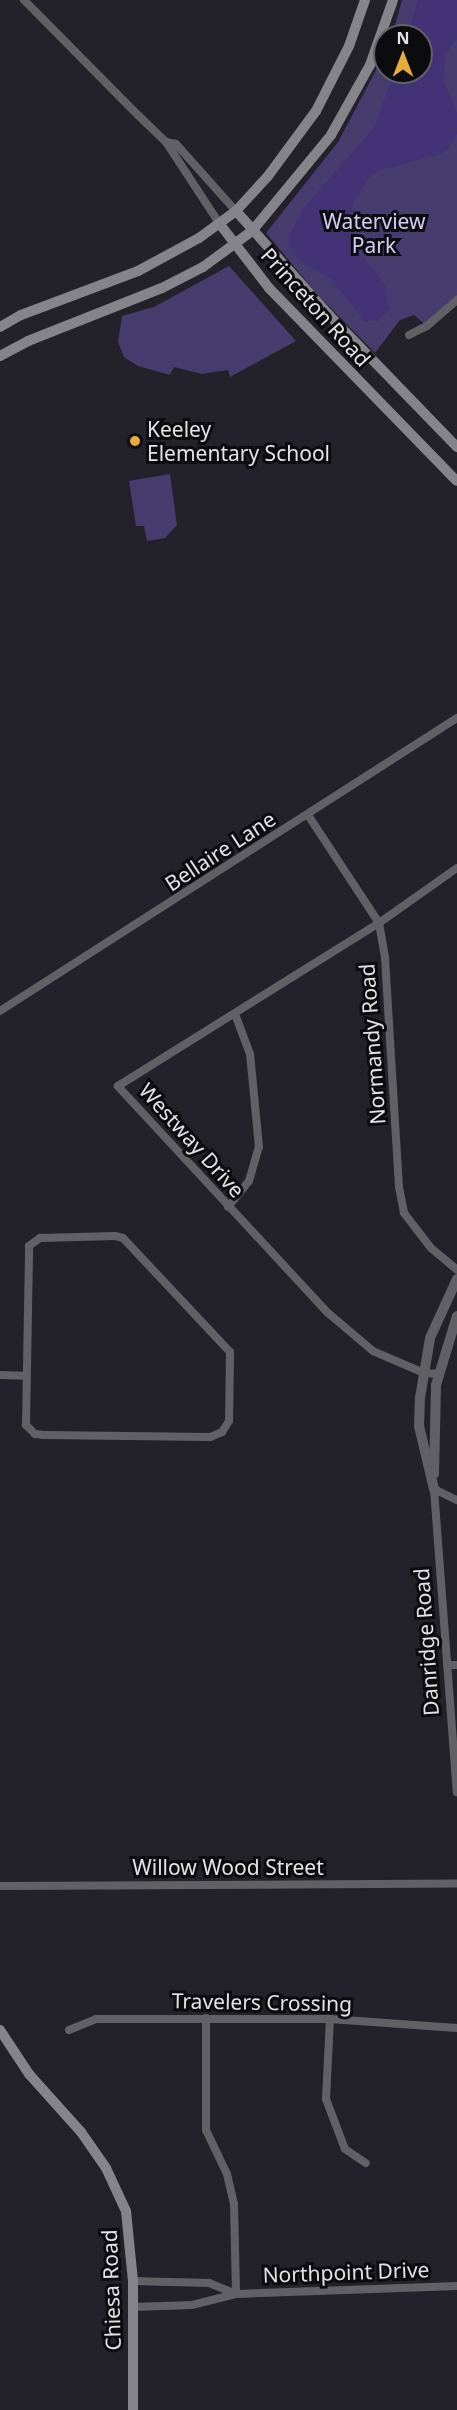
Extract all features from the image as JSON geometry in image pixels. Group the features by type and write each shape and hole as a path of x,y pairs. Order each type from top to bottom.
{"main road":[{"path":"0,327 21,315 132,274 236,211 268,176 316,111 349,46 365,0"},
{"path":"0,356 28,341 162,288 252,231 331,135 370,65 393,0"},
{"name":"Princeton Road","path":"236,211 252,231 457,447"},
{"name":"Princeton Road","path":"219,223 269,288 336,360 457,481"},
{"name":"Chiesa Road","path":"2,2035 106,2168 126,2211 133,2281 134,2410"}],"street":[{"name":"Princeton Road","path":"24,0 166,142 219,223"},
{"name":"Princeton Road","path":"166,142 176,144 236,211"},
{"path":"409,334 427,326 457,300"},
{"name":"Bellaire Lane","path":"0,1011 457,718"},
{"name":"Normandy Road","path":"308,815 379,923 386,958 399,1187 404,1213 431,1248 457,1270"},
{"name":"Westway Drive","path":"438,1374 424,1373 373,1351 327,1312 118,1086 379,923 457,868"},
{"path":"228,1207 249,1181 259,1147 250,1053 235,1014"},
{"path":"40,1238 123,1238 230,1352 229,1422 222,1432 210,1437 34,1434 23,1418 24,1376 28,1246 40,1238"},
{"name":"Danridge Road","path":"434,1489 419,1426 424,1373 435,1324 457,1279"},
{"name":"Danridge Road","path":"457,1316 438,1374 434,1489 457,1792"},
{"path":"0,1375 24,1376"},
{"path":"434,1489 457,1500"},
{"path":"447,1665 457,1665"},
{"name":"Willow Wood Street","path":"0,1886 457,1884"},
{"path":"206,2018 206,2130 227,2174 234,2204 236,2294"},
{"name":"Travelers Crossing","path":"69,2030 96,2019 206,2018 330,2019 457,2028"},
{"path":"330,2019 326,2099 345,2149 366,2163"},
{"name":"Northpoint Drive","path":"133,2281 209,2283 236,2294"},
{"name":"Northpoint Drive","path":"133,2307 192,2305 236,2294 457,2286"}],"green space":[{"name":"Waterview Park","path":"402,0 457,0 457,300 427,326 414,315 400,320 375,353 317,294 266,233 338,142 373,76 373,84 433,84 433,24 395,24"},
{"path":"229,266 296,341 230,377 228,370 202,374 174,367 170,375 138,366 124,357 118,342 122,316 154,307"},
{"path":"170,474 177,525 165,538 147,541 144,526 136,526 129,481"}],"shaded area":[{"path":"418,0 457,0 457,39 446,53 443,80 457,113 457,133 449,148 441,154 380,170 368,179 353,202 350,233 354,245 385,285 389,309 378,321 365,321 331,279 299,260 288,240 302,210 375,126 390,84 433,84 433,24 411,24"}],"place":[{"name":"Keeley Elementary School","path":"135,441"}]}
